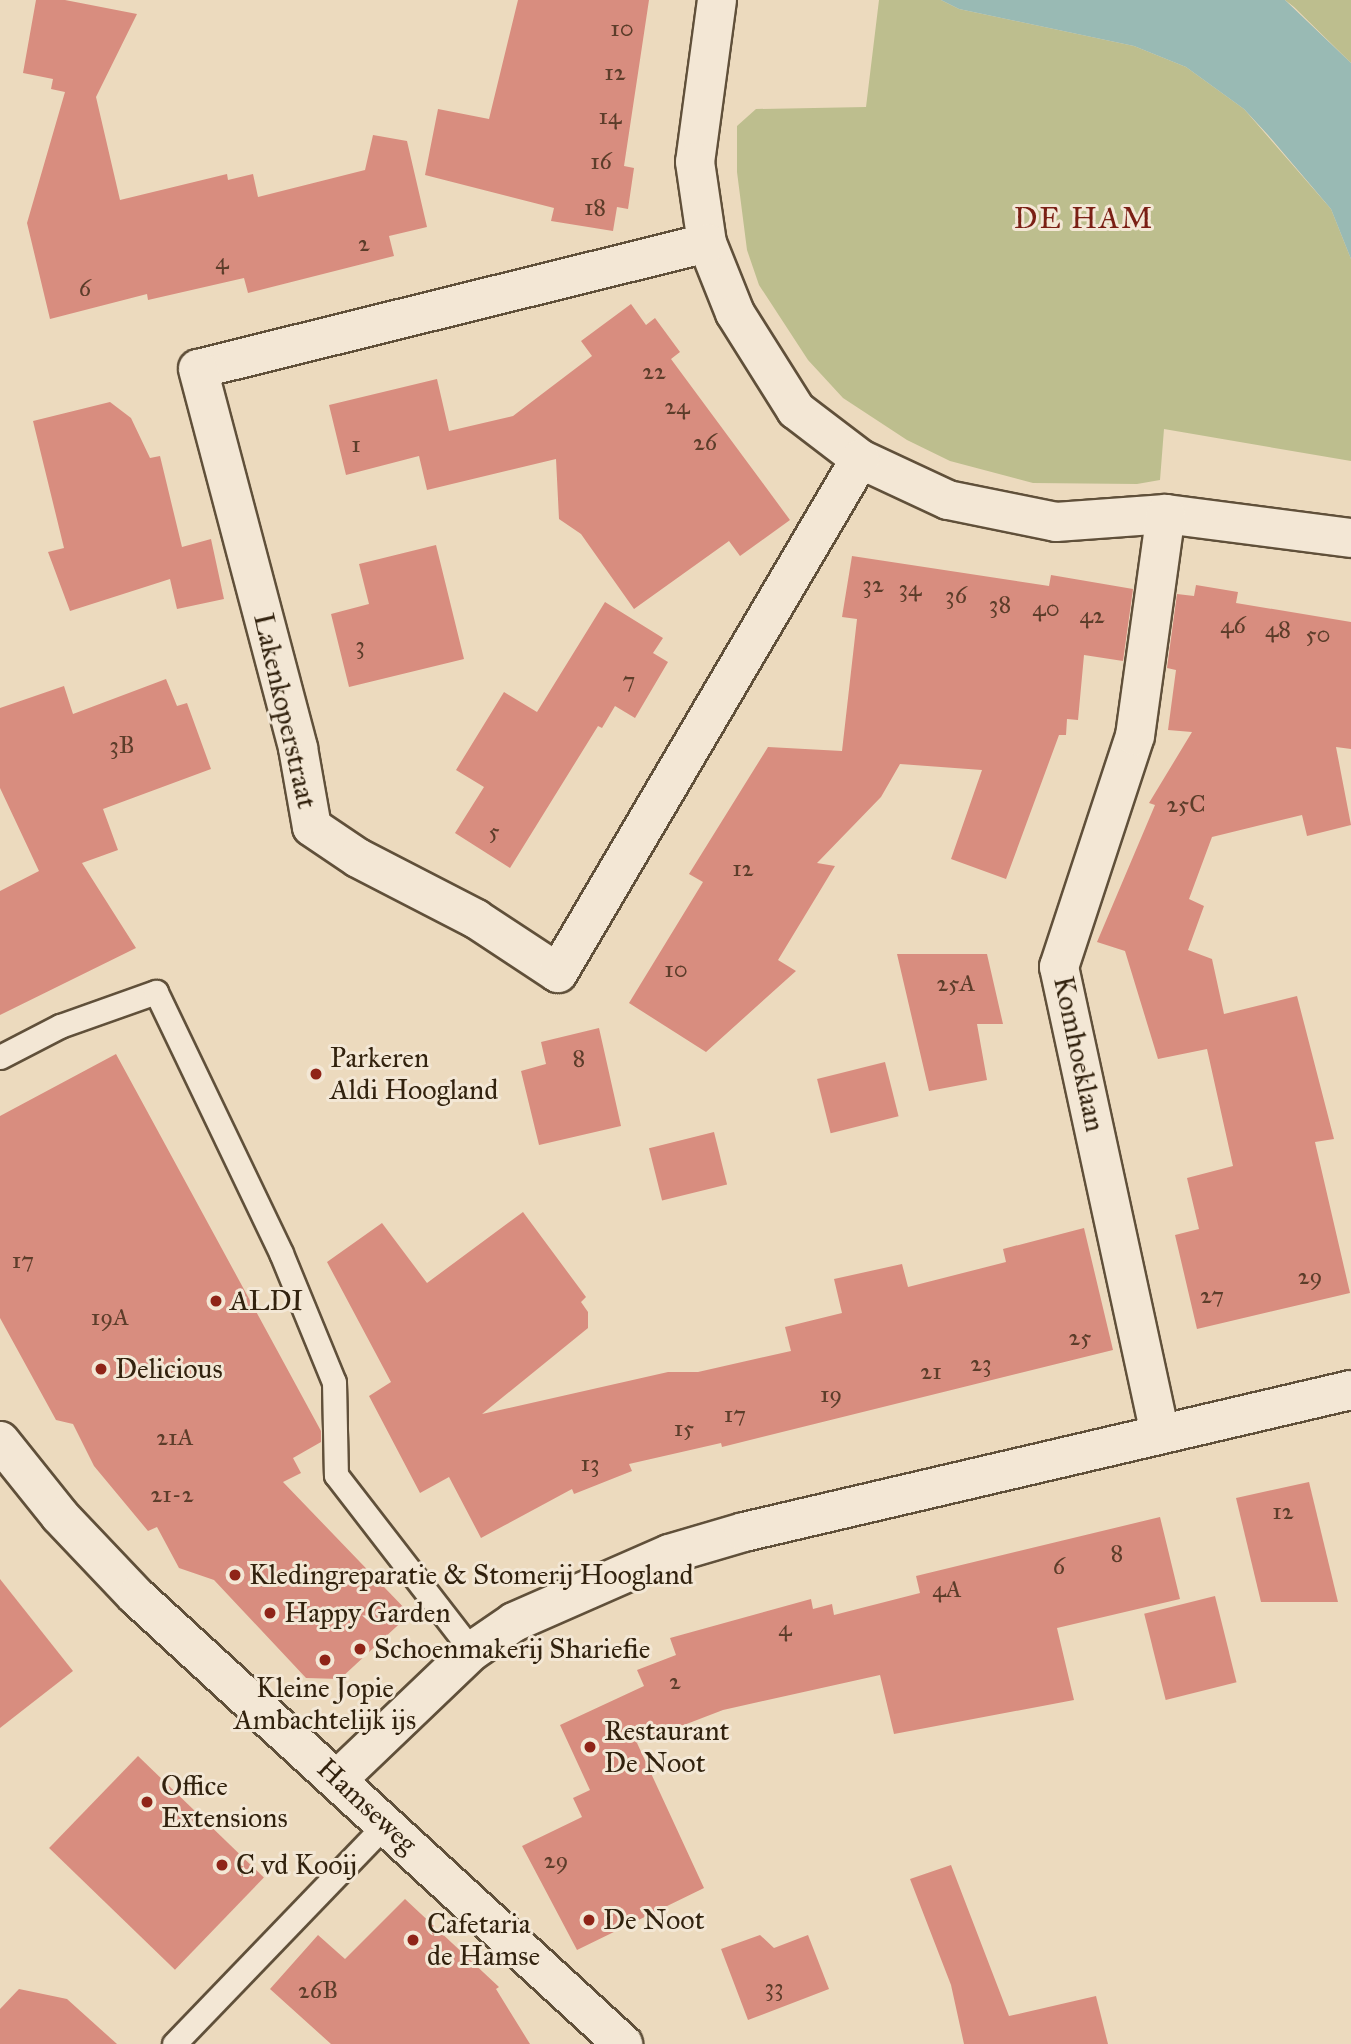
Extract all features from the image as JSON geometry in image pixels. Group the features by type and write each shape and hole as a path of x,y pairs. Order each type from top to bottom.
{"street":[{"path":"717,0 695,162 707,243 735,313 796,410 860,459 948,500 1056,522 1166,514 1351,538"},
{"name":"Lakenkoperstraat","path":"707,243 198,369 298,748 312,827 358,858 475,919 558,973 860,459"},
{"name":"Komhoeklaan","path":"1160,1434 1059,967 1135,736 1166,514"},
{"path":"339,1779 472,1651 554,1601 669,1554 1351,1390"},
{"name":"Hamseweg","path":"0,1441 60,1516 136,1596 339,1779 623,2044"}],"lane":[{"path":"0,1057 60,1026 156,992 281,1253 334,1382 336,1475 472,1651"},
{"path":"174,2044 386,1824"}],"green space":[{"path":"879,0 941,0 959,9 1134,46 1186,67 1244,109 1331,209 1351,259 1351,461 1164,429 1160,480 1137,484 1033,483 950,461 907,440 843,398 808,360 759,285 747,250 737,172 737,126 756,109 866,107"},
{"path":"1285,0 1351,0 1351,63 1294,7"}],"water":[{"path":"941,0 1285,0 1351,63 1351,259 1331,209 1268,135 1244,109 1186,67 1134,46 959,9"}],"building":[{"path":"36,0 65,0 137,14 96,97 120,200 227,174 228,180 253,174 258,197 365,170 373,135 407,141 427,227 389,236 394,256 248,293 244,278 148,300 147,294 50,319 27,223 65,92 51,89 53,79 23,73"},
{"path":"518,0 649,0 624,166 634,168 628,209 617,207 613,231 551,221 554,208 425,175 438,109 489,119"},
{"path":"631,304 646,325 655,318 680,352 671,359 790,520 740,556 729,541 634,609 581,534 559,519 556,459 427,490 419,456 346,475 329,405 437,379 449,431 513,416 592,356 581,341"},
{"path":"110,402 131,418 150,458 160,456 182,547 211,539 224,599 177,609 170,579 70,611 48,552 64,548 33,421"},
{"path":"436,545 464,659 349,687 331,614 369,604 359,564"},
{"path":"852,556 1049,586 1051,575 1133,589 1123,661 1084,655 1078,720 1067,719 1066,735 1059,735 1006,879 951,859 982,770 900,764 881,797 817,863 835,866 778,960 796,971 706,1052 629,1003 703,882 689,874 768,747 842,751 857,619 842,617"},
{"path":"1196,585 1238,592 1236,603 1351,622 1351,749 1336,747 1351,825 1307,836 1302,815 1212,837 1189,899 1204,906 1188,950 1212,959 1224,1014 1297,996 1334,1139 1315,1142 1350,1293 1197,1329 1175,1235 1199,1229 1187,1178 1233,1166 1207,1049 1158,1059 1125,951 1097,942 1155,805 1149,803 1192,732 1168,730 1176,670 1167,668 1177,594 1194,596"},
{"path":"605,602 663,638 653,653 668,662 635,718 615,706 602,728 598,726 510,868 455,833 484,787 456,770 504,692 537,712"},
{"path":"166,679 177,706 187,703 211,769 103,809 118,850 82,863 136,948 0,1015 0,891 39,871 0,788 0,708 64,686 73,714"},
{"path":"897,954 987,954 1003,1024 977,1024 987,1080 929,1091"},
{"path":"599,1028 621,1126 539,1145 521,1071 546,1064 541,1042"},
{"path":"116,1054 321,1431 321,1442 293,1458 301,1473 283,1482 410,1614 340,1679 306,1678 214,1580 179,1568 157,1527 148,1531 94,1466 73,1424 56,1420 0,1318 0,1116"},
{"path":"885,1062 899,1116 831,1133 817,1079"},
{"path":"714,1132 727,1184 662,1201 649,1148"},
{"path":"523,1212 586,1297 581,1302 588,1312 588,1328 482,1414 668,1372 698,1372 791,1351 785,1327 842,1313 834,1279 902,1264 908,1287 1006,1262 1003,1249 1084,1228 1113,1350 722,1447 721,1443 629,1464 632,1471 574,1494 572,1489 481,1538 449,1477 420,1493 369,1396 391,1382 327,1262 382,1223 427,1283"},
{"path":"1309,1482 1338,1602 1261,1602 1236,1498"},
{"path":"1160,1517 1180,1599 1057,1628 1074,1700 894,1734 880,1675 723,1710 637,1743 704,1888 577,1950 522,1846 582,1817 573,1798 590,1790 560,1725 644,1686 637,1670 676,1655 670,1638 811,1599 813,1609 832,1604 834,1615 920,1593 916,1576"},
{"path":"0,1579 73,1671 0,1728"},
{"path":"1215,1596 1237,1682 1166,1700 1144,1614"},
{"path":"138,1756 264,1878 175,1970 49,1848"},
{"path":"951,1865 1009,2016 1096,1996 1108,2044 964,2044 951,1985 910,1879"},
{"path":"405,1899 499,1987 496,1989 530,2044 331,2044 270,1989 318,1935 345,1959"},
{"path":"760,1935 774,1948 808,1935 829,1989 748,2020 721,1949"},
{"path":"19,1989 67,1999 117,2044 0,2044 0,2009"}],"place":[{"name":"Parkeren Aldi Hoogland","path":"316,1074"},
{"name":"ALDI","path":"216,1301"},
{"name":"Delicious","path":"101,1369"},
{"name":"Kledingreparatie & Stomerij Hoogland","path":"235,1575"},
{"name":"Happy Garden","path":"270,1613"},
{"name":"Schoenmakerij Shariefie","path":"360,1649"},
{"name":"Kleine Jopie Ambachtelijk ijs","path":"325,1660"},
{"name":"Restaurant De Noot","path":"590,1747"},
{"name":"Office Extensions","path":"147,1802"},
{"name":"C vd Kooij","path":"222,1865"},
{"name":"De Noot","path":"589,1920"},
{"name":"Cafetaria de Hamse","path":"413,1940"}],"district":[{"name":"DE HAM","path":"1084,218"}]}
